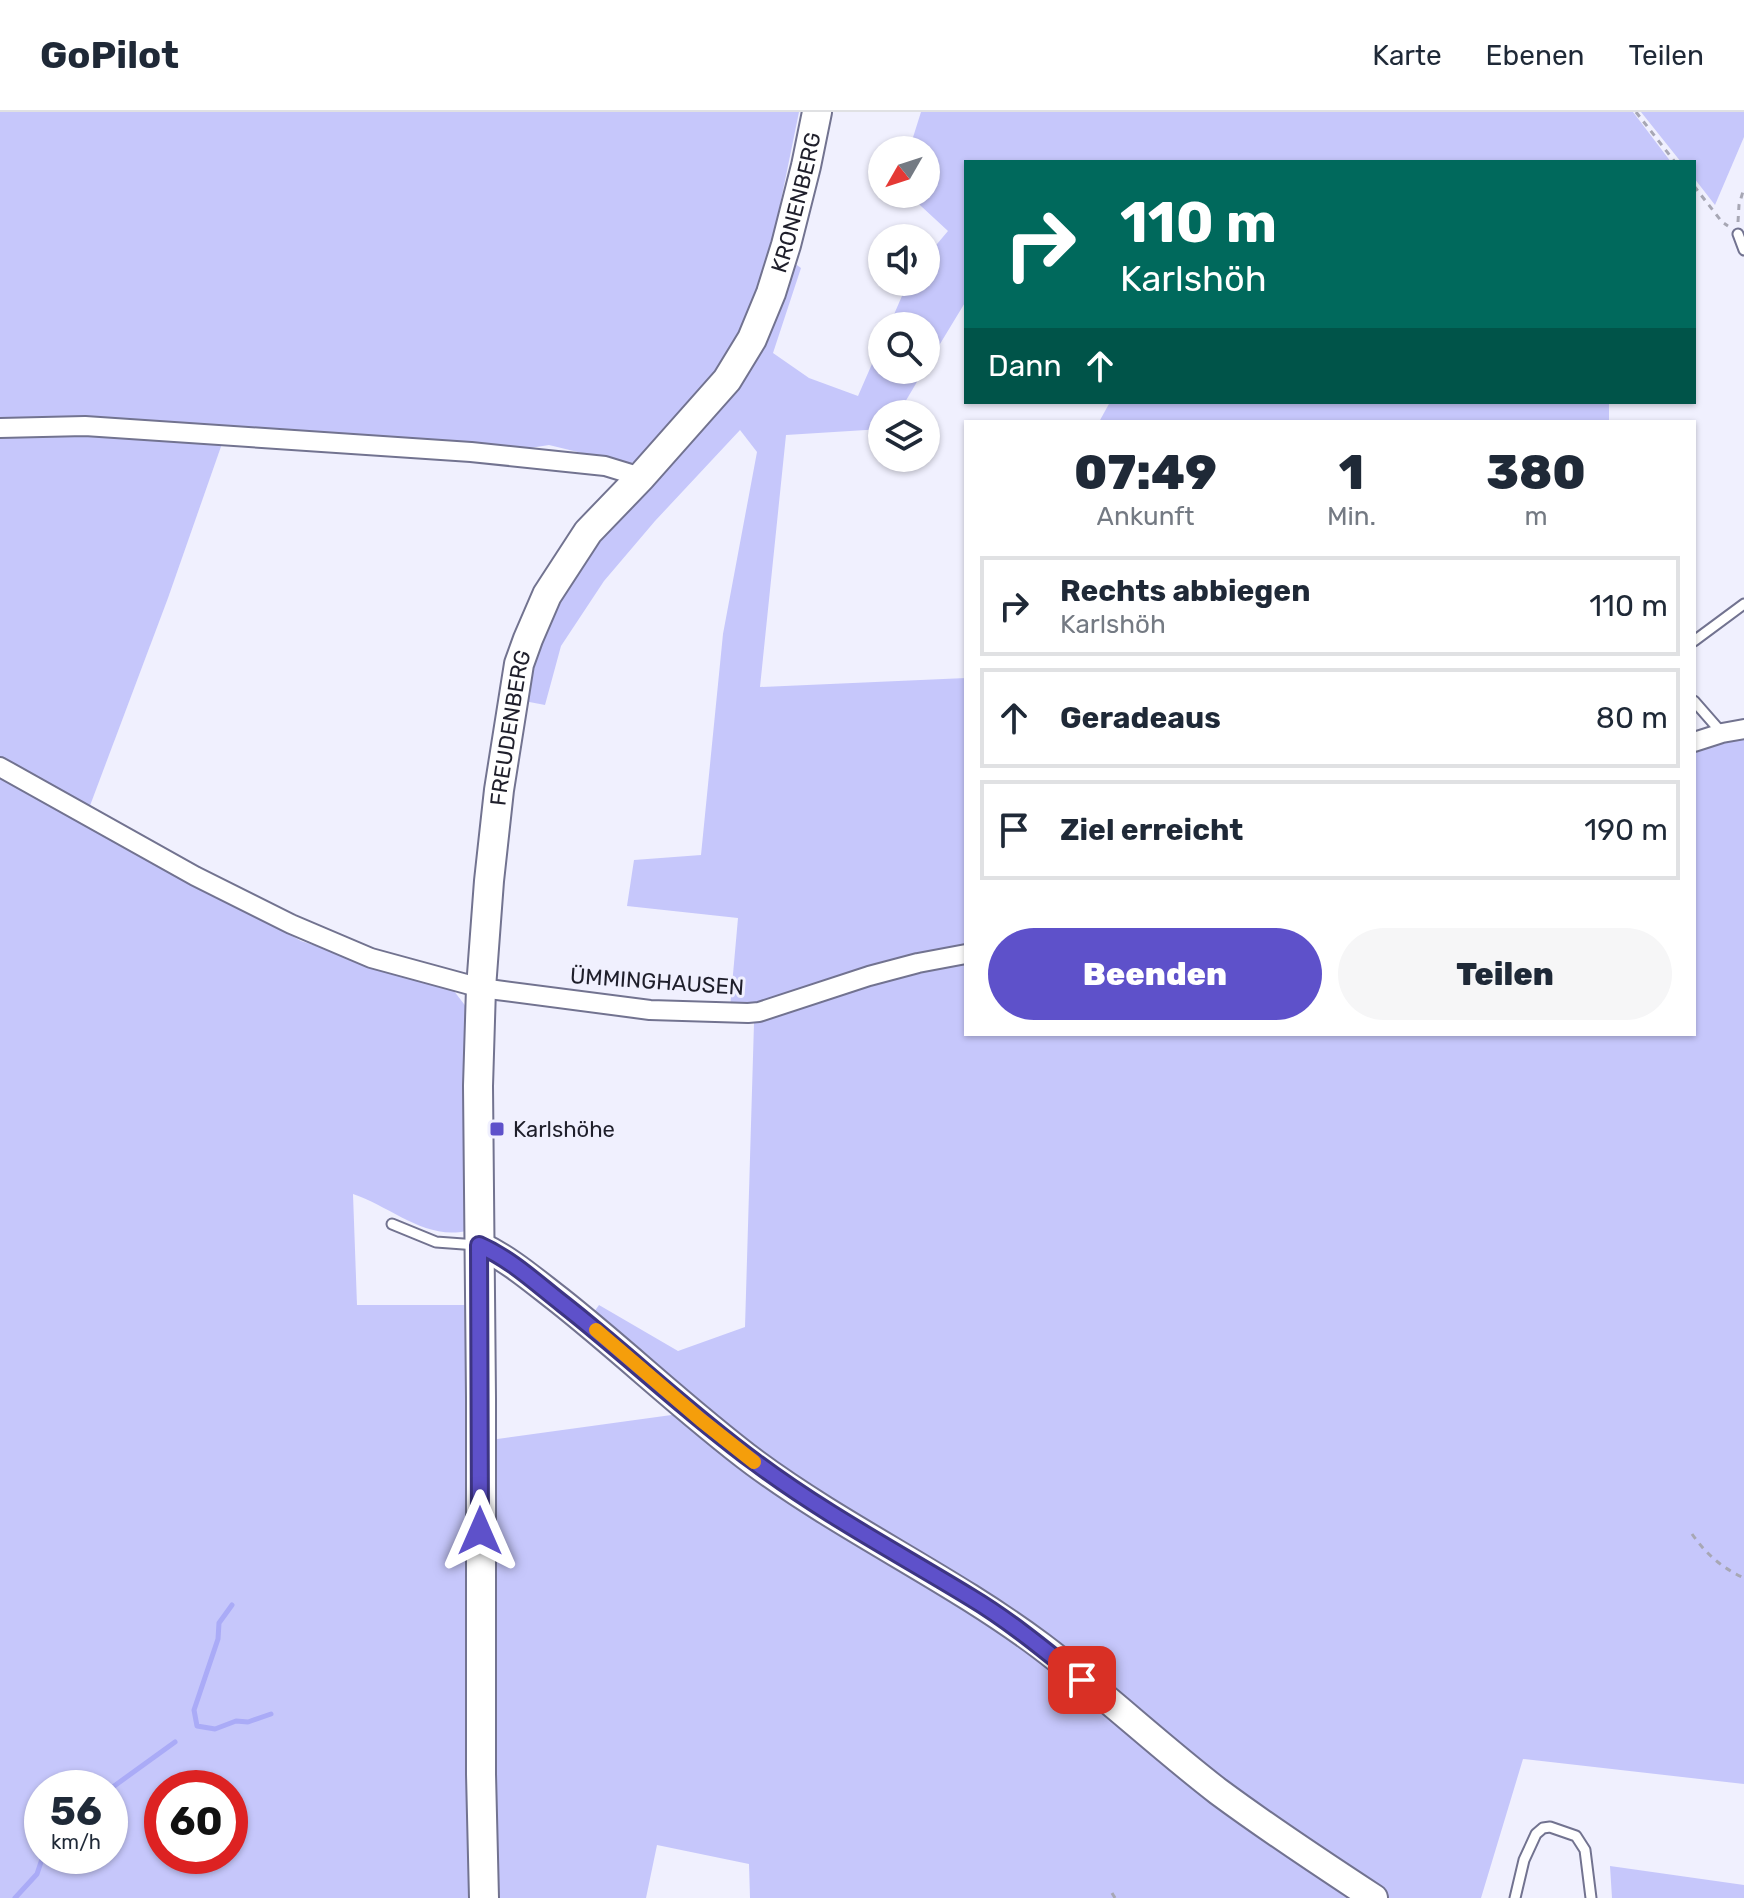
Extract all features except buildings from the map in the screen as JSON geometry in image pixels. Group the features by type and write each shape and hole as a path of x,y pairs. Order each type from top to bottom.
{"main road":[{"name":"KRONENBERG","path":"771,293 786,245 817,112"},
{"name":"FREUDENBERG","path":"484,1898 478,1086 489,881 497,805 519,664 542,605 573,554 588,532 727,380 752,339 771,293"},
{"path":"479,1245 506,1259 586,1322 742,1453 797,1493 973,1599 1041,1647 1218,1791 1374,1898"}],"street":[{"path":"0,428 85,426 471,452 605,466 641,477"},
{"path":"1696,741 1744,729"},
{"name":"ÜMMINGHAUSEN","path":"0,767 195,876 291,924 371,958 481,988 650,1010 748,1013 869,976 964,954"}],"lane":[{"path":"1738,234 1744,250"},
{"path":"1696,640 1744,604"},
{"path":"1696,703 1722,733"},
{"path":"392,1224 436,1242 479,1245"},
{"path":"1515,1898 1524,1860 1536,1834 1550,1827 1576,1836 1585,1850 1591,1898"}],"path":[{"path":"1636,112 1673,160"},
{"path":"1738,234 1739,205 1744,188"},
{"path":"1696,189 1722,222 1738,234"},
{"path":"1692,1534 1706,1554 1744,1578"},
{"path":"1112,1893 1115,1898"}],"shaded area":[{"path":"0,112 799,112 770,254 748,321 721,368 639,461 627,464 549,445 530,448 470,446 0,422"},
{"path":"921,112 1633,112 1669,160 964,160 964,304 940,344 940,312 895,312 902,296 940,296 940,240 948,231 923,208 940,208 940,136 913,136"},
{"path":"1641,112 1744,112 1744,137 1715,205 1696,181 1696,160 1679,160"},
{"path":"794,263 801,268 773,353 809,378 858,396 868,373 868,384 916,384 906,400 868,400 868,430 786,435 760,687 964,678 964,1036 1696,1036 1696,741 1744,729 1744,1784 1523,1759 1481,1898 1378,1898 1144,1729 836,1518 587,1322 599,1305 678,1351 745,1327 754,1023 730,1008 738,918 627,906 634,860 701,855 723,634 757,452 740,430 604,581 561,646 545,705 519,700 544,618"},
{"path":"1109,404 1609,404 1609,420 1100,420"},
{"path":"32,433 224,438 88,811 0,761 0,436"},
{"path":"0,774 301,941 454,991 467,1008 466,1231 436,1231 353,1194 357,1305 467,1305 475,1898 0,1898"},
{"path":"686,1413 971,1602 1358,1898 750,1898 749,1864 657,1845 646,1898 495,1898 490,1440"},
{"path":"1610,1866 1744,1885 1744,1898 1612,1898"}],"waterway":[{"path":"232,1605 219,1623 218,1639 194,1710 197,1726 215,1729 271,1714"},
{"path":"128,1776 175,1742"},
{"path":"15,1898 37,1874"}],"slow traffic":[{"path":"596,1330 754,1462"}],"place":[{"name":"Karlshöhe","path":"497,1129"}],"route":[{"path":"480,1531 479,1245 506,1259 610,1341 701,1420 797,1493 973,1599 1082,1680"}]}
